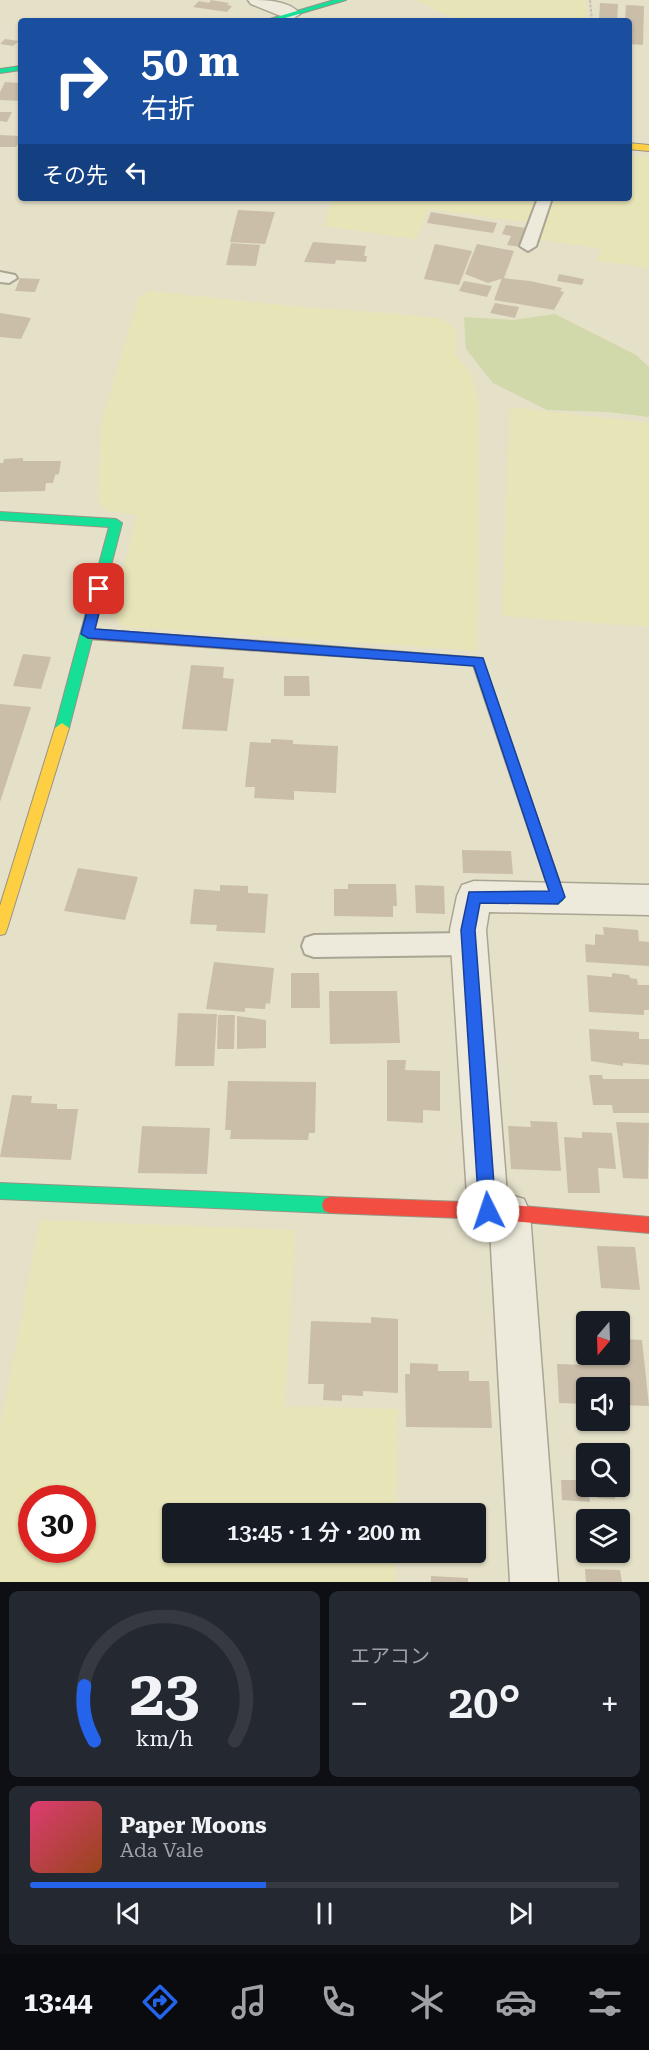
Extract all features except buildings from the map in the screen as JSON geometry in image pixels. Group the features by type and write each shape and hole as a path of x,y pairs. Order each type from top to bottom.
{"street":[{"path":"257,0 291,14"},
{"path":"277,18 342,0"},
{"path":"0,71 18,68"},
{"path":"632,146 649,148"},
{"path":"0,516 116,523 88,634 24,856 0,929"},
{"path":"88,634 478,661 558,897"},
{"path":"534,1582 499,1212 468,930 474,896 649,900"},
{"path":"0,1191 499,1212 649,1225"}],"lane":[{"path":"528,246 544,201"},
{"path":"314,946 469,944"}],"path":[{"path":"590,0 592,18"}],"shaded area":[{"path":"416,0 585,0 588,12 587,18 453,18"},
{"path":"632,154 649,157 649,268 597,261 600,248 539,240 552,201 632,201"},
{"path":"332,201 538,201 533,217 526,222 428,209 416,239 324,226"},
{"path":"150,291 291,306 411,315 442,319 456,329 455,354 471,373 479,403 478,651 124,627 112,616 137,515 107,511 98,501 101,423 139,297"},
{"path":"510,407 649,423 649,627 502,616"},
{"path":"40,1220 295,1230 285,1406 398,1409 396,1503 162,1503 162,1563 396,1563 395,1582 0,1582 0,1429"}],"green space":[{"path":"555,314 636,355 649,367 649,417 608,412 547,410 493,383 466,349 464,317 513,320"}],"traffic: fast":[{"path":"278,18 342,0"},
{"path":"0,71 18,68"},
{"path":"0,516 116,523 62,728"},
{"path":"303,649 478,661 558,897"},
{"path":"0,1191 330,1205"}],"traffic: slow":[{"path":"632,146 649,148"},
{"path":"0,929 62,728"}],"traffic: jam":[{"path":"88,634 303,649"},
{"path":"330,1205 488,1211 649,1225"}],"route":[{"path":"99,589 88,634 478,661 558,897 474,896 468,930 488,1211"}]}
